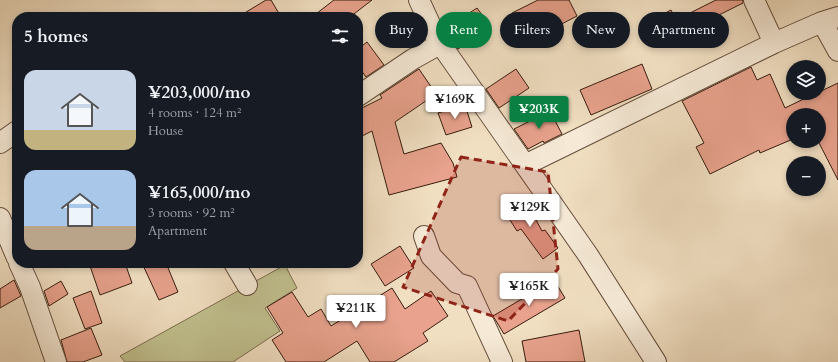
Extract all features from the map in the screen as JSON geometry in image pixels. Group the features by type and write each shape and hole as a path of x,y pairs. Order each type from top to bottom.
{"street":[{"path":"419,0 436,36"},
{"path":"754,0 774,43"},
{"path":"525,165 774,43 830,20 838,51"},
{"path":"363,93 413,59 436,46"},
{"path":"443,48 588,255 656,362"},
{"path":"0,143 12,135"},
{"path":"0,218 12,246"},
{"path":"424,236 431,256 457,283 467,286 502,362"},
{"path":"21,268 30,287 56,362"},
{"path":"237,268 247,285"}],"highlighted area":[{"path":"461,157 548,172 558,269 508,321 403,287"}],"shaded area":[{"path":"280,268 287,268 297,288 265,308 280,331 233,362 125,362 120,356"}],"building":[{"path":"266,0 271,0 278,12 246,12"},
{"path":"334,0 372,0 356,12 318,12"},
{"path":"538,0 569,0 575,12 572,12 572,19 564,23 564,12 514,12"},
{"path":"716,0 743,0 743,3 725,12 692,12"},
{"path":"477,8 480,12 471,12"},
{"path":"367,42 384,65 366,77 363,73 363,45"},
{"path":"642,64 652,89 591,115 580,90"},
{"path":"751,67 757,80 770,74 785,108 802,100 826,100 826,89 838,83 838,180 822,148 826,148 826,108 786,108 786,142 760,153 759,150 710,174 696,147 704,143 682,101"},
{"path":"419,69 436,94 395,122 404,154 441,143 453,163 457,177 389,195 372,131 363,136 363,108 382,98 380,95"},
{"path":"516,69 529,88 499,108 486,89"},
{"path":"465,105 472,127 446,135 438,113"},
{"path":"550,111 562,134 544,143 543,141 528,149 514,129"},
{"path":"524,198 542,231 545,230 558,248 543,259 521,229 517,231 503,209"},
{"path":"400,246 414,268 385,286 371,264"},
{"path":"91,268 127,268 132,283 100,295"},
{"path":"144,268 168,268 178,292 159,300"},
{"path":"14,280 21,296 0,308 0,289"},
{"path":"554,280 565,298 504,334 493,316"},
{"path":"61,281 68,294 49,306 44,291"},
{"path":"392,288 405,309 431,291 448,316 423,333 428,341 394,362 370,362 357,341 324,362 286,362 272,340 283,333 267,307 292,292 308,317 321,309 331,326"},
{"path":"91,291 102,323 85,329 73,298"},
{"path":"91,328 102,355 83,362 67,362 61,340"},
{"path":"579,330 585,362 526,362 522,341"}]}
